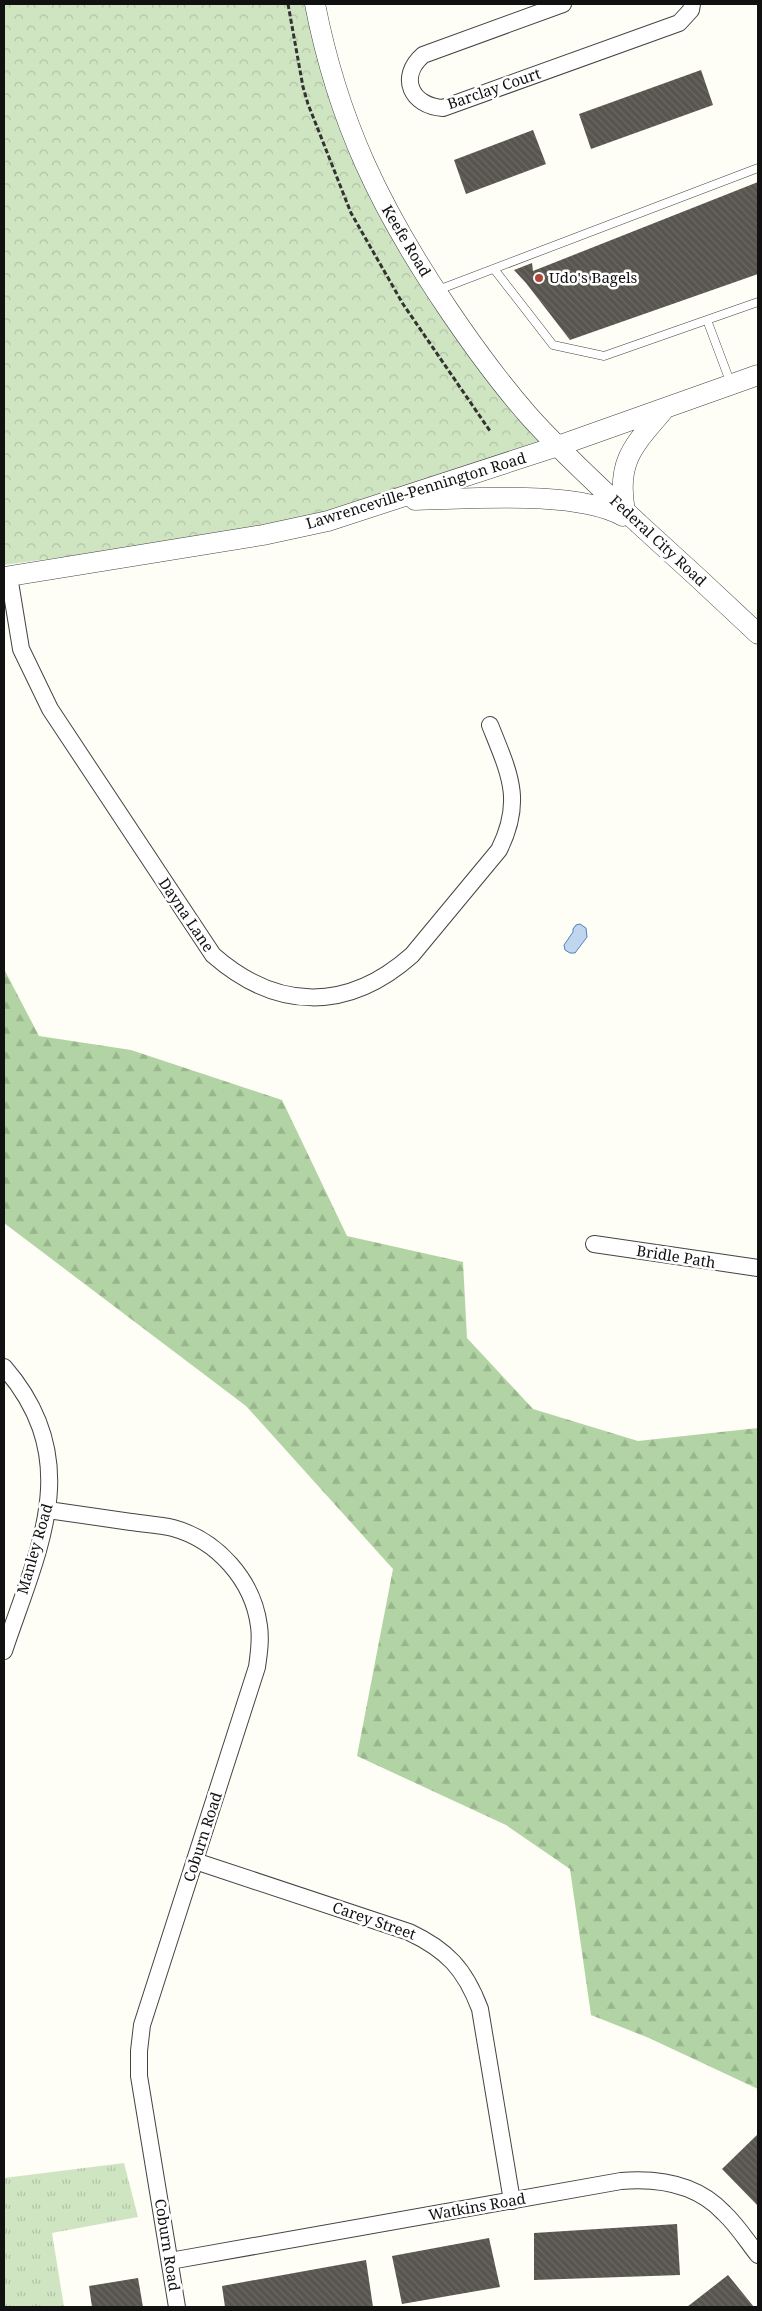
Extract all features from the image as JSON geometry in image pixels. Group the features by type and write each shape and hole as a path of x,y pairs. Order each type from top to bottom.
{"street":[{"name":"Keefe Road","path":"315,4 333,80 355,142 372,181 400,234 436,291 508,391 558,446"},
{"name":"Barclay Court","path":"563,4 423,55 415,62 411,72 410,83 413,93 420,102 431,107 443,108 679,22 691,10 692,4"},
{"name":"Lawrenceville-Pennington Road","path":"6,576 263,535 328,521 558,446 758,376"},
{"path":"626,511 622,490 626,463 637,441 664,409"},
{"name":"Federal City Road","path":"558,446 758,634"},
{"path":"393,501 502,499 585,502 610,509 641,526"},
{"name":"Dayna Lane","path":"6,576 21,649 50,709 213,955 231,971 252,983 272,991 298,996 322,997 348,992 373,983 396,969 412,955 492,857 508,832 513,810 511,779 490,725"},
{"name":"Bridle Path","path":"594,1244 758,1268"},
{"name":"Manley Road","path":"4,1367 18,1383 32,1405 42,1430 49,1458 51,1484 42,1536 4,1651"},
{"name":"Coburn Road","path":"48,1510 173,1528 194,1536 213,1548 228,1562 243,1581 253,1601 259,1625 260,1645 257,1667 142,2025 139,2050 139,2076 178,2307"},
{"name":"Carey Street","path":"195,1861 409,1932 428,1941 451,1959 461,1970 472,1988 480,2009 512,2201"},
{"name":"Watkins Road","path":"170,2261 621,2181 644,2179 687,2188 708,2199 724,2212 758,2255"}],"lane":[{"path":"436,291 758,168"},
{"path":"494,269 553,345 604,356 758,302"},
{"path":"707,320 731,386"}],"path":[{"path":"288,4 305,96 318,134 351,213 403,304 490,431"}],"green space":[{"path":"4,4 311,4 364,175 546,443 314,516 158,544 4,565"},
{"path":"4,969 39,1036 131,1050 282,1100 347,1236 463,1262 467,1338 533,1409 638,1441 758,1428 758,2089 649,2038 591,2015 570,1869 506,1825 357,1756 393,1569 246,1406 4,1223"},
{"path":"124,2163 138,2217 52,2233 64,2307 4,2307 4,2178"}],"water":[{"path":"580,924 586,928 587,937 575,953 570,953 565,950 564,945 576,925"}],"building":[{"path":"701,70 713,105 591,149 579,114"},
{"path":"533,130 546,164 466,194 454,160"},
{"path":"758,182 758,274 570,340 514,270 532,263 533,271"},
{"path":"758,2134 758,2206 722,2169"},
{"path":"677,2224 680,2275 534,2280 534,2233"},
{"path":"489,2238 500,2287 402,2304 392,2256"},
{"path":"366,2260 373,2307 225,2307 222,2286"},
{"path":"728,2275 754,2307 687,2307"},
{"path":"138,2278 143,2307 92,2307 89,2286"}],"place":[{"name":"Udo's Bagels","path":"539,278"}]}
